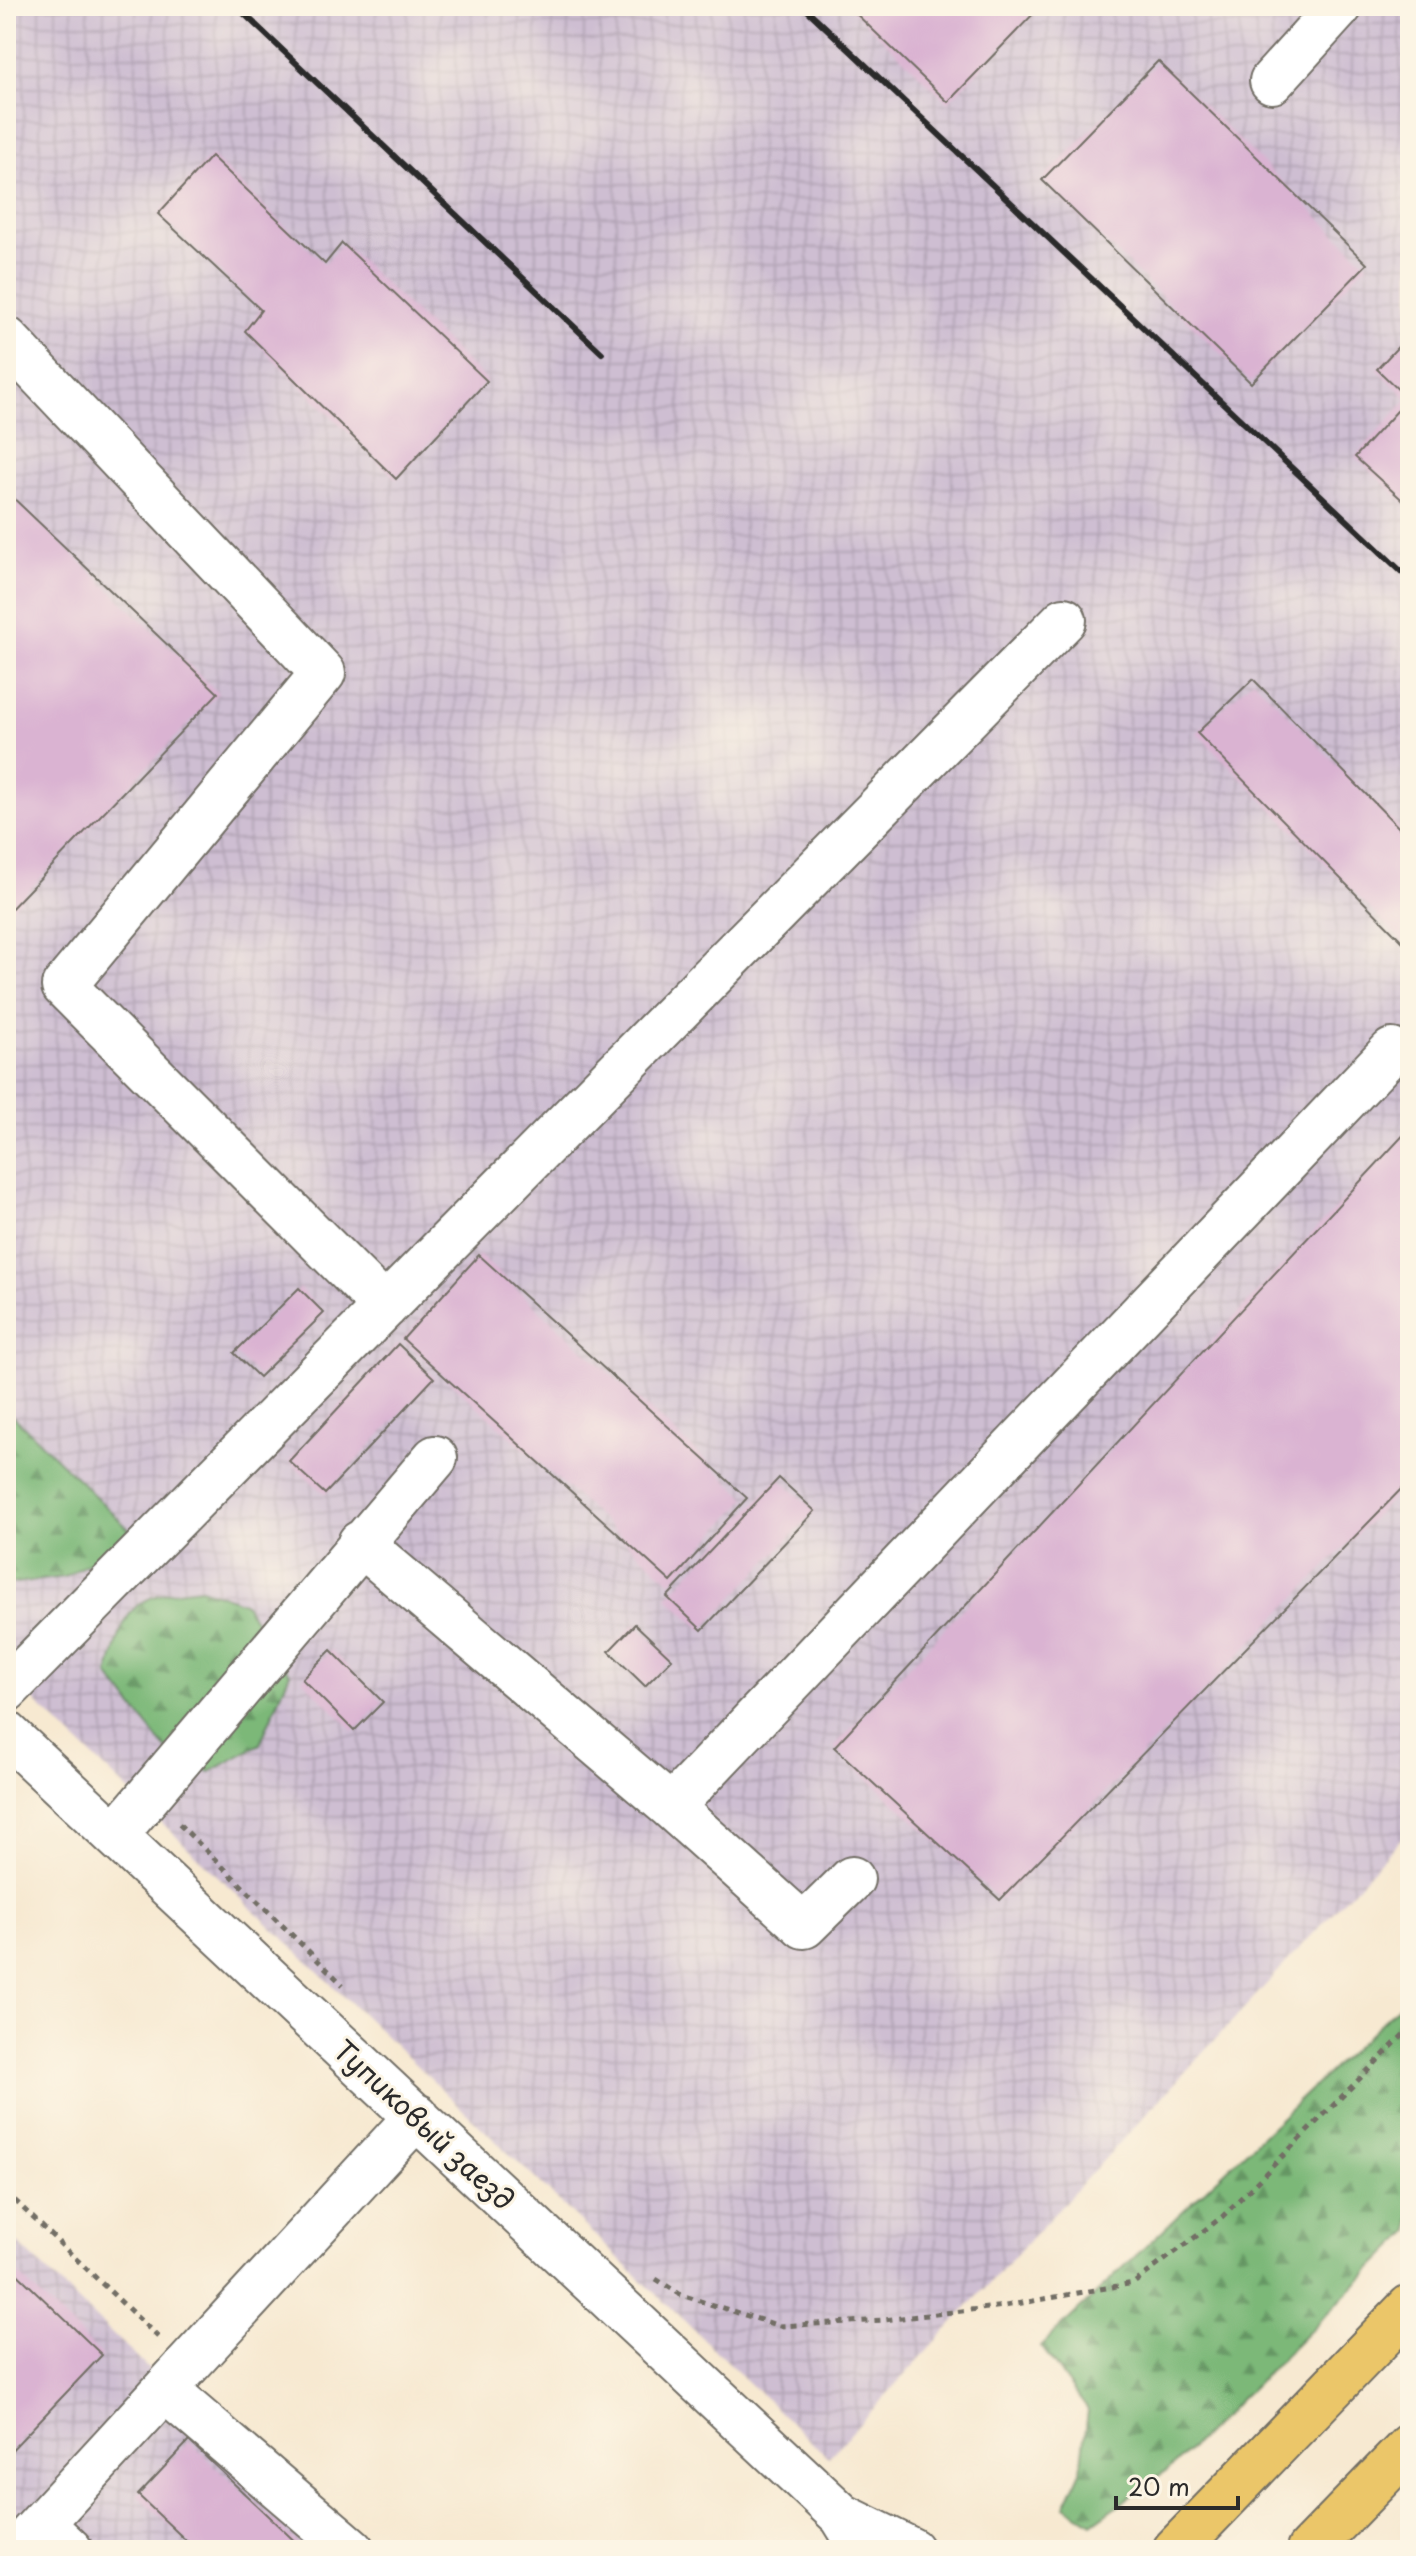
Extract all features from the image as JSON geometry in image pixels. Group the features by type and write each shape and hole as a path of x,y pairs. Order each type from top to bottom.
{"highway":[{"path":"1173,2549 1410,2307"},
{"path":"1309,2550 1410,2446"}],"street":[{"path":"1272,81 1340,6"},
{"path":"6,339 323,673 64,986 385,1307"},
{"path":"6,1690 1064,620"},
{"path":"671,1807 1392,1051"},
{"path":"116,1834 435,1458"},
{"path":"360,1543 671,1807 804,1926 852,1879"},
{"name":"Тупиковый заезд","path":"6,1733 417,2116 853,2533 911,2550"},
{"path":"43,2541 176,2378 417,2116"},
{"path":"176,2378 352,2550"}],"path":[{"path":"150,1795 349,1991"},
{"path":"645,2273 681,2295 780,2326 884,2320 1005,2306 1134,2283 1222,2217 1410,2028"},
{"path":"6,2192 176,2378"}],"shaded area":[{"path":"6,6 1410,6 1410,1829 828,2458 6,1674"},
{"path":"6,2232 131,2352 332,2550 6,2550"}],"green space":[{"path":"6,1409 135,1535 65,1577 6,1584"},
{"path":"201,1588 244,1603 290,1673 260,1744 210,1772 166,1749 108,1675 120,1634 134,1609 158,1595"},
{"path":"1410,1995 1410,2231 1175,2464 1092,2524 1065,2506 1081,2471 1088,2410 1041,2346"}],"building":[{"path":"848,6 1041,6 948,102"},
{"path":"1158,61 1367,264 1251,383 1042,180"},
{"path":"211,156 325,264 342,243 487,381 396,479 245,331 261,310 158,214"},
{"path":"1410,334 1410,507 1355,457 1408,399 1377,369"},
{"path":"6,491 218,693 6,914"},
{"path":"1253,679 1410,839 1410,949 1197,733"},
{"path":"1410,1128 1410,1480 1000,1900 834,1747"},
{"path":"479,1255 747,1498 671,1582 403,1339"},
{"path":"299,1288 324,1313 259,1377 234,1353"},
{"path":"398,1344 434,1378 325,1494 289,1461"},
{"path":"779,1478 815,1511 702,1630 667,1597"},
{"path":"635,1624 672,1659 645,1686 609,1651"},
{"path":"331,1650 383,1702 354,1731 302,1679"},
{"path":"8,2265 102,2355 6,2456 6,2267"},
{"path":"189,2441 304,2550 196,2550 138,2495"}],"railway":[{"path":"236,6 602,353"},
{"path":"803,6 1405,575"}]}
